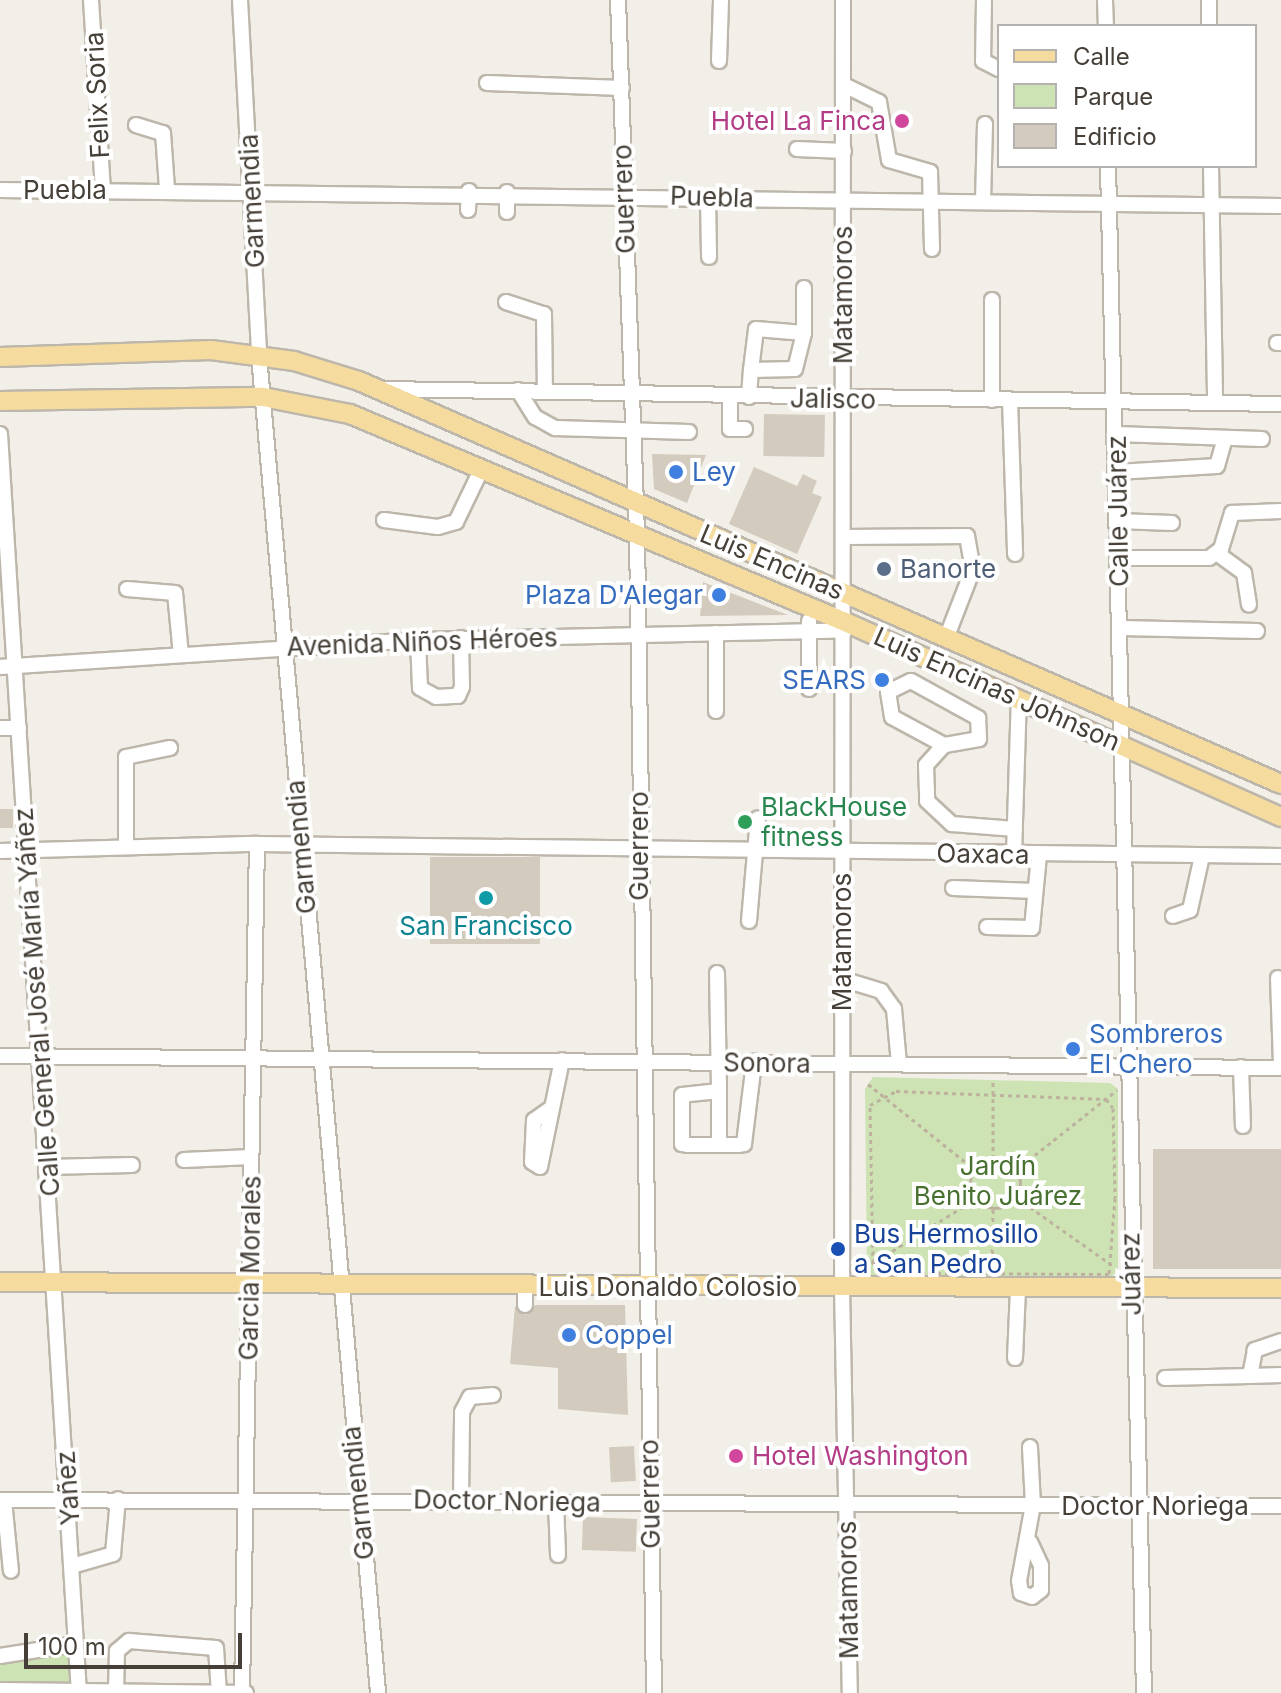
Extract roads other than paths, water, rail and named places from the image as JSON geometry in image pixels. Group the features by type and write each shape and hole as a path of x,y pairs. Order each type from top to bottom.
{"main road":[{"name":"Luis Encinas","path":"0,357 145,349 259,355 384,389 636,504 947,636 1281,784"},
{"name":"Luis Encinas Johnson","path":"0,401 263,397 350,414 809,607 845,626 1123,744 1281,817"},
{"name":"Luis Donaldo Colosio","path":"0,1282 336,1284 525,1296 647,1287 1281,1288"}],"street":[{"name":"Felix Soria","path":"91,0 103,190"},
{"name":"Garmendia","path":"240,0 259,355 336,1284 378,1693"},
{"name":"Guerrero","path":"618,0 637,534 641,1061 654,1693"},
{"path":"719,61 721,0"},
{"name":"Matamoros","path":"843,0 846,593 842,851 842,1287 850,1693"},
{"path":"984,0 983,61 997,68"},
{"path":"1105,0 1106,24"},
{"path":"1209,0 1209,24"},
{"path":"487,83 622,88"},
{"path":"844,85 875,96 886,156 925,167 935,201 932,249"},
{"path":"983,201 985,124"},
{"path":"136,125 163,133 167,189"},
{"path":"797,149 844,151"},
{"name":"Calle Juárez","path":"1108,168 1127,855"},
{"path":"1211,168 1215,403"},
{"name":"Puebla","path":"0,190 252,188 843,201 1281,206"},
{"path":"468,210 469,191"},
{"path":"507,192 507,212"},
{"path":"708,197 709,257"},
{"path":"751,370 795,369 804,333 804,288"},
{"path":"992,300 992,400"},
{"path":"506,302 544,314 545,391"},
{"path":"749,397 756,329 804,333"},
{"path":"462,389 463,373"},
{"path":"505,374 511,390 535,417 555,428 689,432"},
{"name":"Jalisco","path":"384,389 1281,404"},
{"path":"730,397 730,429 745,429"},
{"path":"1010,400 1015,554"},
{"name":"Calle General José María Yáñez","path":"0,434 7,666 19,728 55,1283"},
{"path":"1116,434 1262,439"},
{"path":"1117,472 1217,466 1225,438"},
{"path":"384,520 438,527 456,522 481,470"},
{"path":"1218,554 1232,513 1281,511"},
{"path":"1118,521 1172,523"},
{"path":"845,537 967,536 973,569 947,636"},
{"path":"1119,558 1218,554 1244,573 1249,605"},
{"path":"127,589 175,593 181,655"},
{"path":"809,607 809,689"},
{"name":"Avenida Niños Héroes","path":"7,666 418,640 809,630 845,626"},
{"path":"1121,628 1257,631"},
{"path":"716,633 716,711"},
{"path":"418,640 420,688 436,697 458,696 462,687 461,638"},
{"path":"911,681 983,724 973,743 944,745 892,717 888,692 911,681"},
{"path":"1014,854 1019,699"},
{"path":"0,728 19,728"},
{"path":"944,745 925,772 932,810 962,827 1015,829"},
{"path":"126,847 126,757 170,748"},
{"path":"749,921 758,818"},
{"name":"Oaxaca","path":"0,851 257,844 1281,856"},
{"name":"Garcia Morales","path":"243,1693 257,844"},
{"path":"987,927 1032,928 1039,855"},
{"name":"Juárez","path":"1127,855 1131,1286 1144,1693"},
{"path":"1173,916 1190,910 1202,856"},
{"path":"953,888 1035,891"},
{"path":"717,973 719,1145"},
{"path":"1278,978 1281,1066"},
{"path":"842,979 881,991 894,1009 899,1064"},
{"name":"Sonora","path":"0,1056 253,1055 843,1064 1281,1066"},
{"path":"550,1109 562,1060"},
{"path":"719,1091 682,1095 680,1140 719,1145 749,1140 754,1062"},
{"path":"1241,1067 1243,1126"},
{"path":"184,1160 251,1157"},
{"path":"47,1167 132,1165"},
{"name":"Yañez","path":"55,1283 79,1692"},
{"path":"1015,1358 1018,1288"},
{"path":"1250,1376 1255,1350 1281,1341"},
{"path":"1165,1378 1281,1375"},
{"path":"461,1500 462,1412 470,1397 493,1395"},
{"path":"1030,1447 1033,1505 1030,1542"},
{"name":"Doctor Noriega","path":"2,1500 248,1498 846,1506 1281,1506"},
{"path":"72,1566 113,1554 118,1499"},
{"path":"2,1500 11,1571"},
{"path":"556,1502 558,1555"},
{"path":"116,1692 117,1651 129,1641 216,1648 219,1693"},
{"path":"0,1656 76,1644"},
{"path":"0,1690 243,1693"}],"place":[{"name":"Hotel La Finca","path":"902,121"},
{"name":"Ley","path":"676,472"},
{"name":"Banorte","path":"884,569"},
{"name":"Plaza D'Alegar","path":"719,595"},
{"name":"SEARS","path":"882,680"},
{"name":"BlackHouse fitness","path":"745,822"},
{"name":"San Francisco","path":"486,898"},
{"name":"Sombreros El Chero","path":"1073,1049"},
{"name":"Bus Hermosillo a San Pedro","path":"838,1249"},
{"name":"Coppel","path":"569,1335"},
{"name":"Hotel Washington","path":"736,1456"}],"park label":[{"name":"Jardín Benito Juárez","path":"998,1181"}]}
